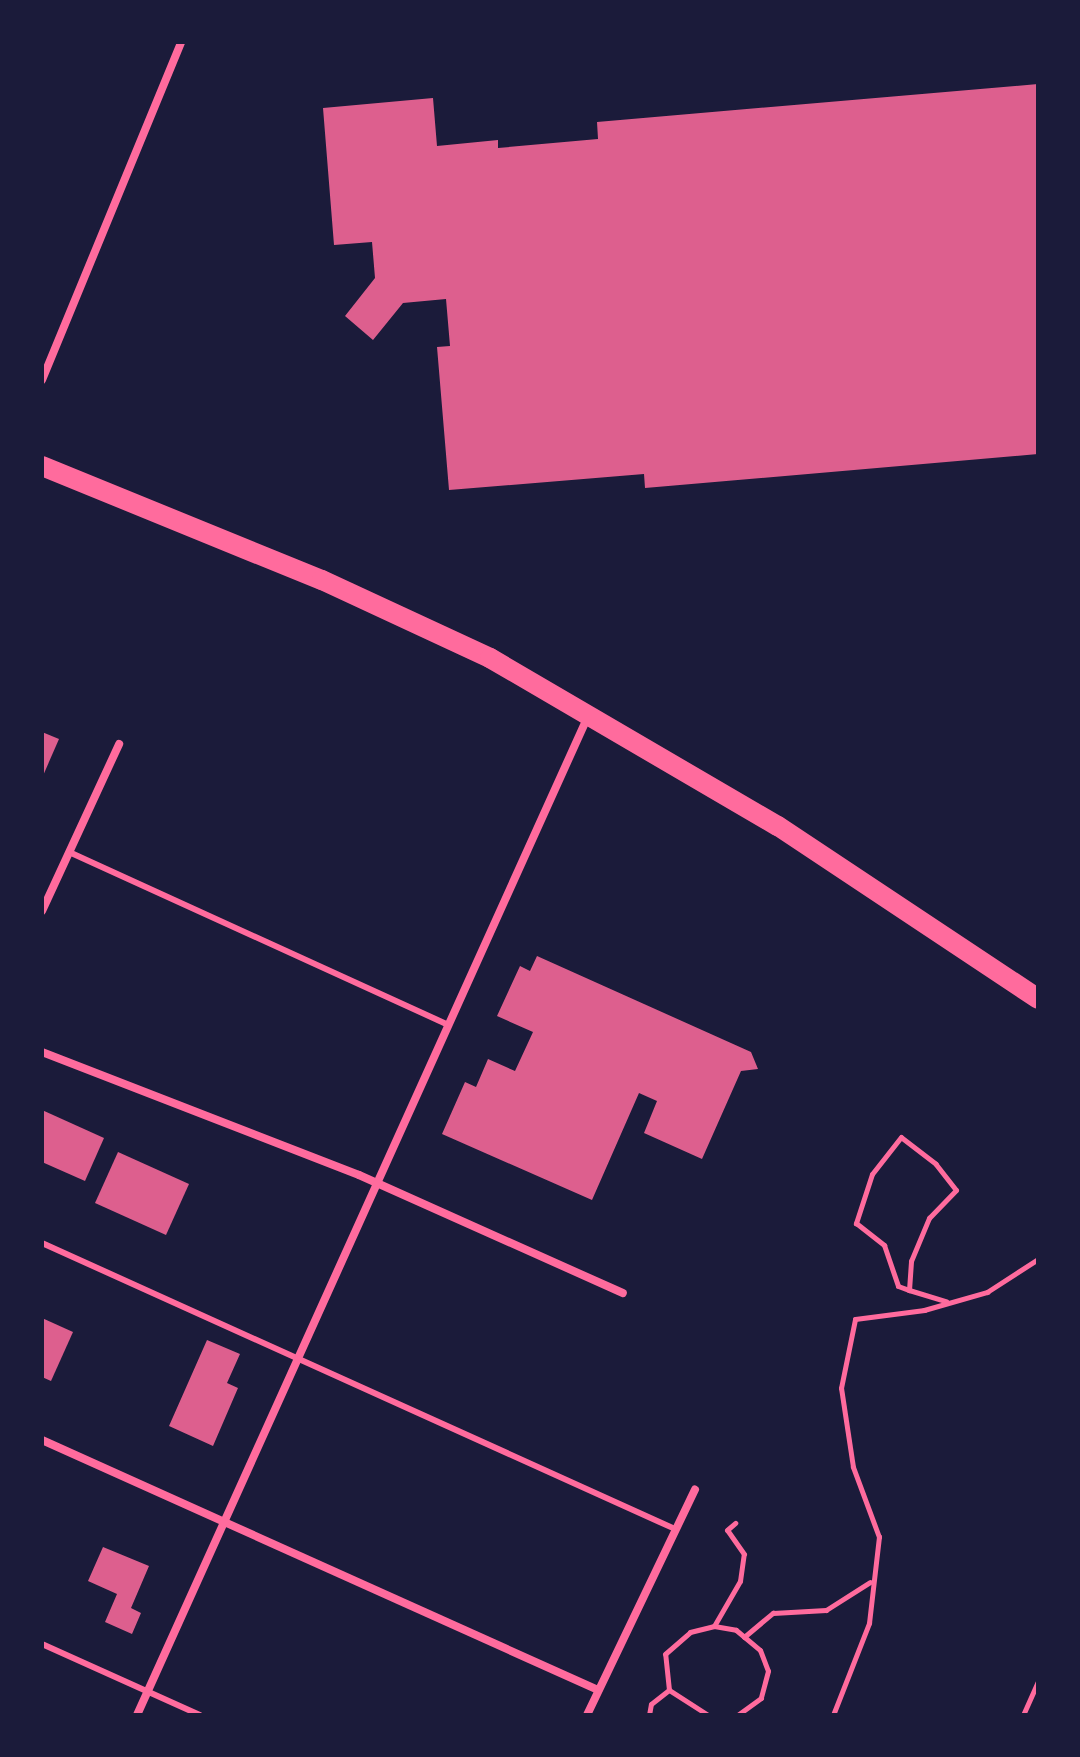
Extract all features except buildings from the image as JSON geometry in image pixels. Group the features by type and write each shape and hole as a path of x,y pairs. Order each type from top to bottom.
{"main road":[{"path":"42,466 322,580 490,658 778,826 1038,999"}],"street":[{"path":"42,380 181,42"},
{"path":"137,1715 588,715"},
{"path":"42,911 119,744"},
{"path":"42,1052 377,1182 623,1293"},
{"path":"42,1440 225,1519 598,1690"},
{"path":"587,1715 673,1528 695,1490"}],"lane":[{"path":"69,852 448,1025"},
{"path":"42,1243 673,1528"},
{"path":"42,1644 200,1715"}],"path":[{"path":"909,1290 911,1261 929,1218 956,1190 936,1164 901,1137 872,1174 856,1223 884,1245 898,1286 909,1290 947,1301"},
{"path":"833,1715 869,1623 871,1582 879,1537 853,1467 841,1388 855,1319 924,1310 987,1292 1038,1259"},
{"path":"714,1626 740,1581 744,1554 727,1530 735,1523"},
{"path":"744,1637 773,1613 826,1610 871,1582"},
{"path":"669,1690 665,1654 690,1632 714,1626 744,1637 760,1650 768,1671 761,1698 738,1715"},
{"path":"1023,1715 1038,1682"},
{"path":"649,1715 651,1704 669,1690"},
{"path":"669,1690 708,1715"}]}
